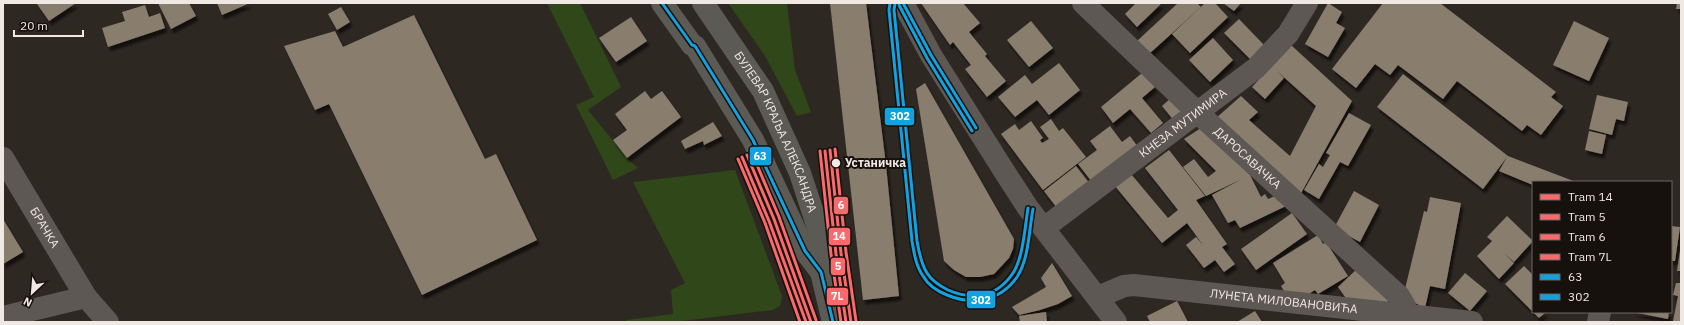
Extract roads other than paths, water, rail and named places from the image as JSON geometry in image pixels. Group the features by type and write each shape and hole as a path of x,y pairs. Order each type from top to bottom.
{"main road":[{"name":"БУЛЕВАР КРАЉА АЛЕКСАНДРА","path":"662,3 692,45 695,46 753,140 805,251 821,272"},
{"name":"БУЛЕВАР КРАЉА АЛЕКСАНДРА","path":"703,3 763,91 783,131 800,173 818,228 822,256 821,272 833,322"}],"street":[{"path":"903,3 931,55 1004,171 1044,228 1116,322"},
{"name":"ДАРОСАВАЧКА","path":"1083,3 1198,114 1399,296 1405,306 1405,314"},
{"name":"КНЕЗА МУТИМИРА","path":"1044,228 1198,114 1256,68 1271,54 1288,34 1307,3"},
{"name":"БРАЧКА","path":"3,158 86,297 108,322"},
{"name":"ЛУНЕТА МИЛОВАНОВИЋА","path":"1098,297 1124,286 1134,285 1472,322"},
{"path":"3,317 86,297"}],"tram line":[{"name":"6","path":"835,149 846,252 856,321"},
{"name":"14","path":"830,150 841,253 851,322"},
{"name":"7L","path":"820,151 831,254 841,322"},
{"name":"5","path":"825,151 836,254 846,322"},
{"name":"6","path":"752,153 779,217 816,320"},
{"name":"14","path":"747,155 774,219 811,322"},
{"name":"5","path":"742,157 769,221 806,322"},
{"name":"7L","path":"738,159 765,223 800,322"}],"place":[{"name":"Устаничка","path":"836,163"}]}
